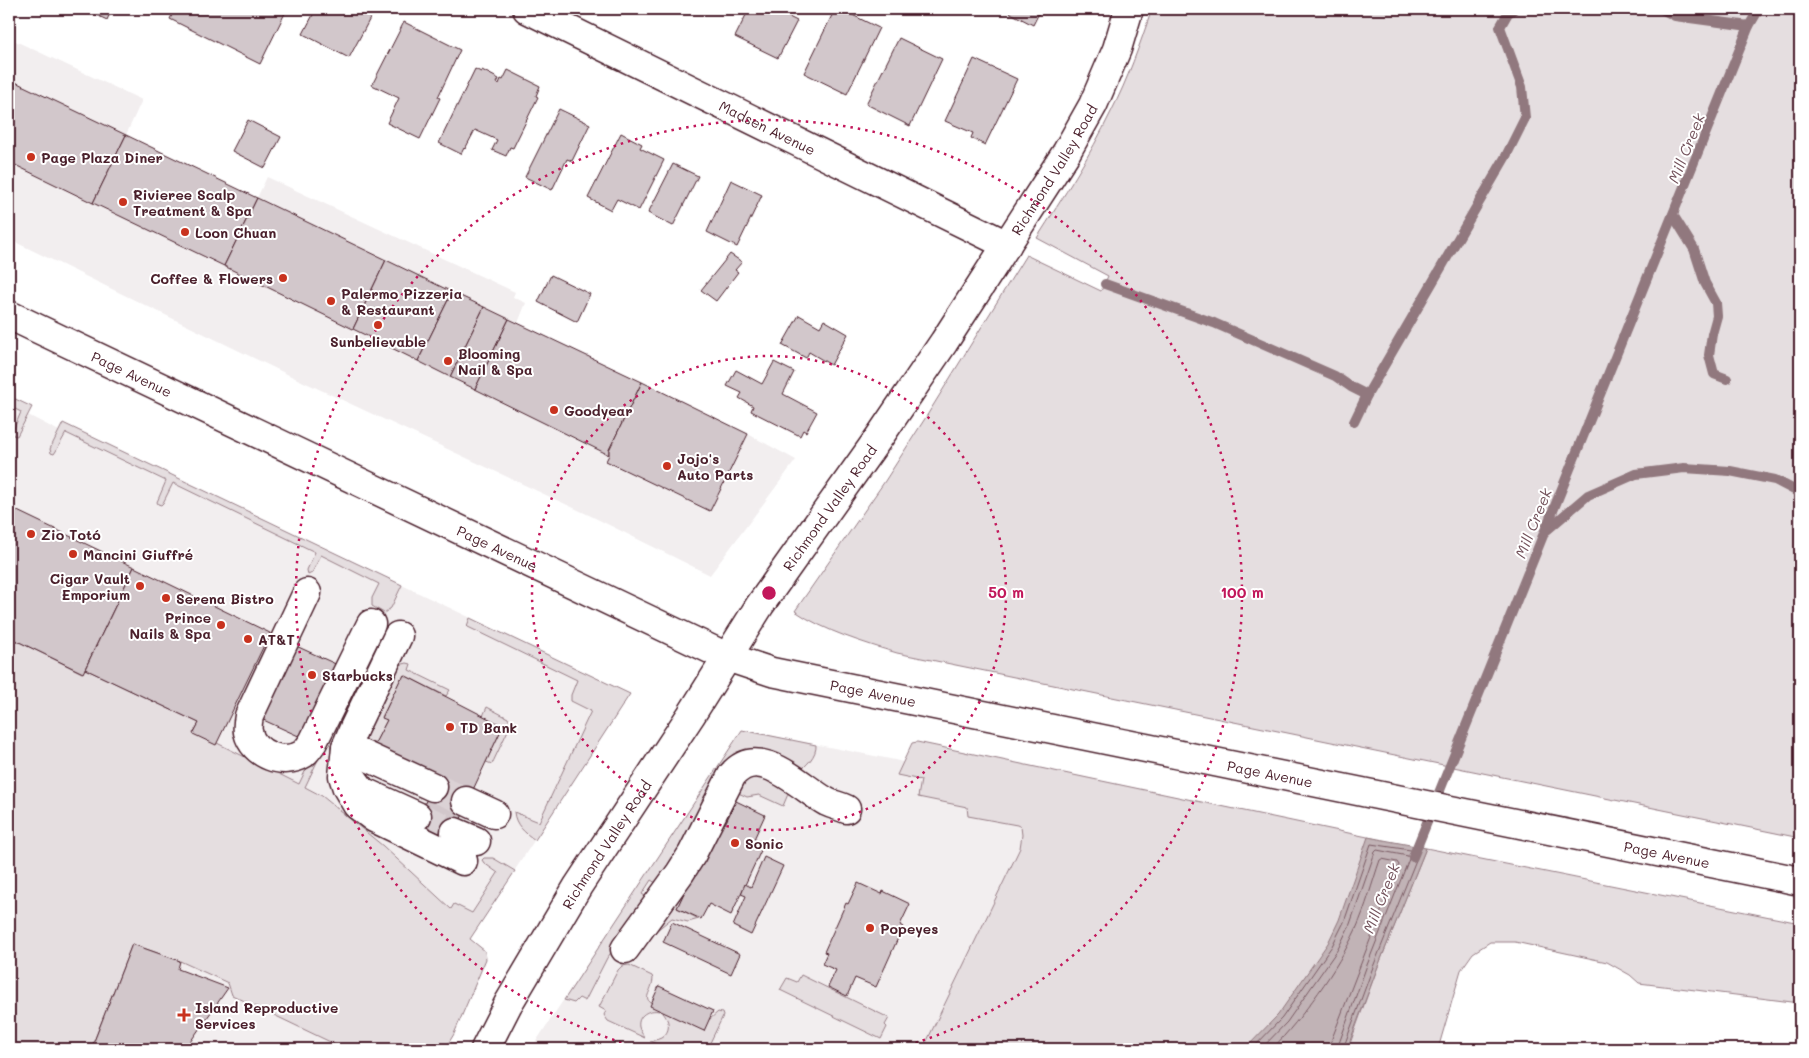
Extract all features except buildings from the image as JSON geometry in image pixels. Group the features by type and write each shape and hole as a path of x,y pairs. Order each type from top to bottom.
{"street":[{"name":"Madsen Avenue","path":"527,9 1007,245"},
{"name":"Richmond Valley Road","path":"485,1049 508,1004 578,886 691,715 760,605 933,358 1066,153 1093,105 1117,49 1129,9"},
{"name":"Page Avenue","path":"9,315 727,657 772,672 1800,881"},
{"path":"307,592 249,716 248,731 251,739 261,751 277,758 292,759 304,754 313,742 371,624"},
{"path":"398,636 346,747 344,776 347,788 357,805 374,818 472,827"},
{"path":"346,747 350,772 362,791 426,801"},
{"path":"625,949 680,873 692,854 732,775 744,764 754,763 770,767 794,779 828,803 846,808"}],"shaded area":[{"path":"1152,9 1800,9 1800,838 897,653 858,641 831,630 795,611 885,481 1026,255 1101,291 1108,276 1037,238 1076,176 1103,128 1128,74"},
{"path":"11,39 142,100 126,135 257,198 267,177 515,292 513,297 526,303 518,323 748,434 796,460 710,575 591,516 293,377 9,239 9,44"},
{"path":"9,396 32,407 28,415 59,431 63,423 630,694 477,928 447,906 383,846 322,796 217,743 193,734 198,723 83,673 14,639 9,649"},
{"path":"9,396 32,407 17,436 12,433 21,412 9,406"},
{"path":"63,423 402,585 391,608 384,613 372,606 372,598 379,584 321,555 312,573 308,575 307,570 315,552 173,483 163,503 161,505 158,504 157,502 166,481 66,433 54,454 51,453 50,449"},
{"path":"470,618 630,694 535,840 518,825 514,812 539,822 591,711 571,701 571,695 577,680 468,627"},
{"path":"13,639 82,673 85,669 199,723 193,733 299,784 364,649 371,649 305,787 322,796 383,846 451,909 454,904 472,913 498,873 484,863 482,860 484,858 493,858 515,871 470,939 485,951 486,959 454,1034 445,1049 345,1049 232,995 228,983 180,961 132,944 91,1049 9,1049 9,649"},
{"path":"411,664 409,670 450,690 446,696 404,675 382,717 387,720 373,747 367,743 365,736 399,665"},
{"path":"487,707 508,718 511,724 492,764 486,762 503,726 483,716"},
{"path":"742,730 895,760 948,775 1031,821 967,1049 531,1049"},
{"path":"742,730 816,745 815,753 804,767 797,772 761,754 661,886 651,880 642,894 651,900 607,958 585,1001 579,998 574,1003 564,1000"},
{"path":"917,742 1377,839 1282,1049 943,1049 938,1046 936,1049 923,1049 1020,848 1022,835 1021,827 1017,825 968,816 967,807 918,797 921,780 897,775 912,743"},
{"path":"750,774 791,787 783,806 759,795 747,797 732,790"},
{"path":"1426,848 1800,923 1800,1003 1639,983 1630,975 1607,962 1515,942 1490,942 1473,953 1461,970 1438,1049 1348,1049 1377,969"},
{"path":"702,856 677,908 699,919 688,922 672,918 652,934"},
{"path":"132,944 180,961 369,1049 91,1049"},
{"path":"629,965 652,976 652,985 648,999 654,1005 661,1008 659,1011 644,1014 640,1019 639,1027 645,1038 608,1021 604,1015 606,1011 599,1007 618,970 622,966"},
{"path":"801,975 889,1018 881,1039 780,990 787,978 797,982"},
{"path":"664,1010 702,1026 718,1012 722,1013 723,1016 707,1049 668,1049 650,1041 661,1038 667,1033 668,1023 663,1013"}],"water":[{"path":"1368,837 1426,848 1347,1049 1245,1049 1278,1015 1328,943 1339,920"}],"waterway":[{"path":"1354,422 1367,395 1506,156 1525,118 1522,87 1500,27 1508,13 1514,9"},
{"path":"1662,9 1675,16 1749,26"},
{"name":"Mill Creek","path":"1413,857 1749,26 1759,9"},
{"path":"1673,215 1694,249 1705,283 1716,303 1717,316 1709,355 1714,374 1727,379"},
{"path":"1105,284 1214,323 1335,376 1367,395"},
{"path":"1547,530 1588,495 1636,474 1684,468 1730,471 1775,480 1800,493"}],"tunnel":[{"path":"433,787 466,801"},
{"path":"417,816 455,832"}],"place":[{"name":"Page Plaza Diner","path":"31,157"},
{"name":"Rivieree Scalp Treatment & Spa","path":"123,202"},
{"name":"Loon Chuan","path":"185,232"},
{"name":"Coffee & Flowers","path":"283,278"},
{"name":"Palermo Pizzeria & Restaurant","path":"331,301"},
{"name":"Sunbelievable","path":"378,325"},
{"name":"Blooming Nail & Spa","path":"448,361"},
{"name":"Goodyear","path":"554,410"},
{"name":"Jojo's Auto Parts","path":"667,466"},
{"name":"Zio Totó","path":"31,534"},
{"name":"Mancini Giuffré","path":"73,554"},
{"name":"Cigar Vault Emporium","path":"140,586"},
{"name":"Serena Bistro","path":"166,598"},
{"name":"Prince Nails & Spa","path":"221,625"},
{"name":"AT&T","path":"248,639"},
{"name":"Starbucks","path":"312,675"},
{"name":"TD Bank","path":"450,727"},
{"name":"Sonic","path":"735,843"},
{"name":"Popeyes","path":"870,928"},
{"name":"Island Reproductive Services","path":"184,1015"}]}
